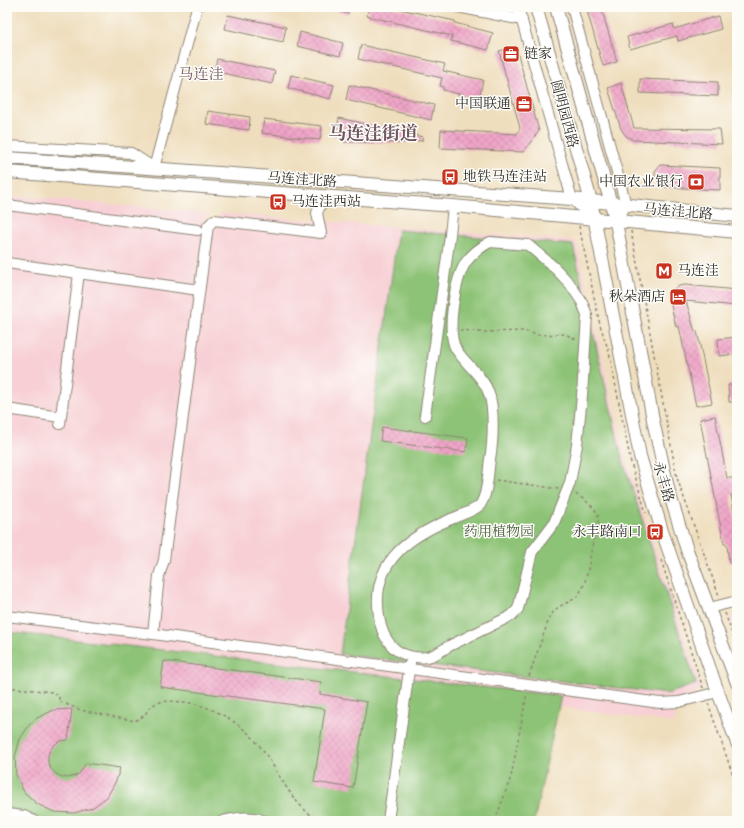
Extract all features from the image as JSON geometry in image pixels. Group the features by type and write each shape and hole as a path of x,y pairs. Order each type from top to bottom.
{"main road":[{"name":"圆明园西路","path":"536,7 591,201 595,220"},
{"name":"圆明园西路","path":"556,7 616,222"},
{"name":"马连洼北路","path":"7,158 572,199 737,216"},
{"name":"马连洼北路","path":"7,172 453,206 737,232"},
{"name":"永丰路","path":"595,220 640,456 662,530 737,743"},
{"name":"永丰路","path":"616,222 668,492 687,550 737,683"}],"street":[{"path":"154,168 197,7"},
{"path":"458,7 522,20"},
{"name":"圆明园西路","path":"518,7 572,199"},
{"path":"572,7 626,205 616,222"},
{"name":"马连洼北路","path":"7,146 131,154 154,168"},
{"path":"152,634 159,576 165,552 208,226 214,220 321,233 317,213 324,196"},
{"path":"572,199 595,220"},
{"path":"7,205 198,230"},
{"path":"425,416 453,206"},
{"path":"490,242 528,245 554,267 570,284 582,302 587,315 586,341 577,445 570,482 554,524 532,552 518,609 511,616 428,657 411,656 395,649 386,639 380,625 378,596 380,581 388,563 400,549 414,538 433,526 468,512 480,505 484,496 491,451 492,426 488,392 456,349 452,336 453,311 460,274 467,261 479,249 490,242"},
{"path":"7,263 199,290"},
{"path":"7,409 60,421 79,273"},
{"path":"709,608 737,601"},
{"path":"7,616 152,634 660,703 679,702 718,692"},
{"path":"388,821 411,656"},
{"path":"7,814 24,816 34,821"},
{"path":"223,821 255,817 264,821"}],"path":[{"path":"630,223 678,478 737,647"},
{"path":"452,329 482,332 524,331 538,335 565,334 586,341"},
{"path":"487,477 504,481 555,487 578,495 593,508 599,519 583,584 579,593 575,598 555,610 550,616 531,668 511,777 495,821"},
{"path":"7,687 52,692 59,696 59,701 80,710 135,721 143,716 153,704 171,701 190,703 211,710 239,725 262,748 298,802 314,818 321,821"}],"shaded area":[{"path":"7,195 207,213 204,228 209,242 221,213 576,241 625,456 701,687 676,712 674,723 559,707 534,821 7,821"},
{"path":"737,608 737,638 730,619"}],"green space":[{"name":"药用植物园","path":"398,230 573,245 622,458 696,684 667,694 340,654"},
{"path":"7,632 561,696 534,821 7,821"}],"building":[{"path":"331,7 349,7 348,14 331,9"},
{"path":"369,7 391,7 455,21 455,23 493,33 488,50 451,41 452,36 367,16"},
{"path":"586,7 601,7 617,62 603,66"},
{"path":"228,15 286,27 283,42 225,29"},
{"path":"718,16 721,29 678,41 677,36 630,49 627,37 673,24 674,29"},
{"path":"300,32 343,43 340,56 297,46"},
{"path":"361,45 445,64 443,71 483,80 479,99 443,90 443,87 440,86 442,78 358,59"},
{"path":"516,47 539,131 523,152 440,148 441,130 517,134 520,128 499,51"},
{"path":"217,59 275,71 272,84 214,71"},
{"path":"291,75 334,85 330,99 288,88"},
{"path":"640,79 718,82 718,96 640,93"},
{"path":"621,83 634,128 720,129 722,144 633,140 626,136 621,129 608,88"},
{"path":"349,85 434,105 431,120 346,100"},
{"path":"208,111 250,117 249,130 206,124"},
{"path":"339,118 423,137 422,141 404,140 404,143 344,142 344,138 335,136"},
{"path":"264,119 322,126 320,140 262,133"},
{"path":"660,165 720,168 720,190 664,187 655,178 655,171"},
{"path":"685,285 737,290 737,306 686,301 695,332 697,331 712,403 696,406 679,326 676,327 670,301 673,290 679,286"},
{"path":"737,337 737,354 719,356 718,339"},
{"path":"728,385 737,385 737,402 729,402"},
{"path":"715,416 727,478 737,478 737,494 731,495 737,528 737,562 729,563 727,544 724,544 700,419"},
{"path":"382,427 468,438 466,452 380,441"},
{"path":"164,661 321,682 320,694 367,702 353,788 314,782 325,709 160,687"},
{"path":"72,709 68,740 60,741 50,750 48,763 51,769 56,774 68,778 80,773 86,763 120,768 116,781 107,797 92,808 74,813 54,812 37,804 24,792 16,775 15,757 20,739 30,724 37,718 54,710"}],"place":[{"name":"链家","path":"511,54"},
{"name":"中国联通","path":"524,104"},
{"name":"地铁马连洼站","path":"450,177"},
{"name":"中国农业银行","path":"696,182"},
{"name":"马连洼西站","path":"278,202"},
{"name":"马连洼","path":"664,271"},
{"name":"秋朵酒店","path":"678,297"},
{"name":"永丰路南口","path":"655,532"}],"district":[{"name":"马连洼","path":"201,74"},
{"name":"马连洼街道","path":"373,134"}]}
